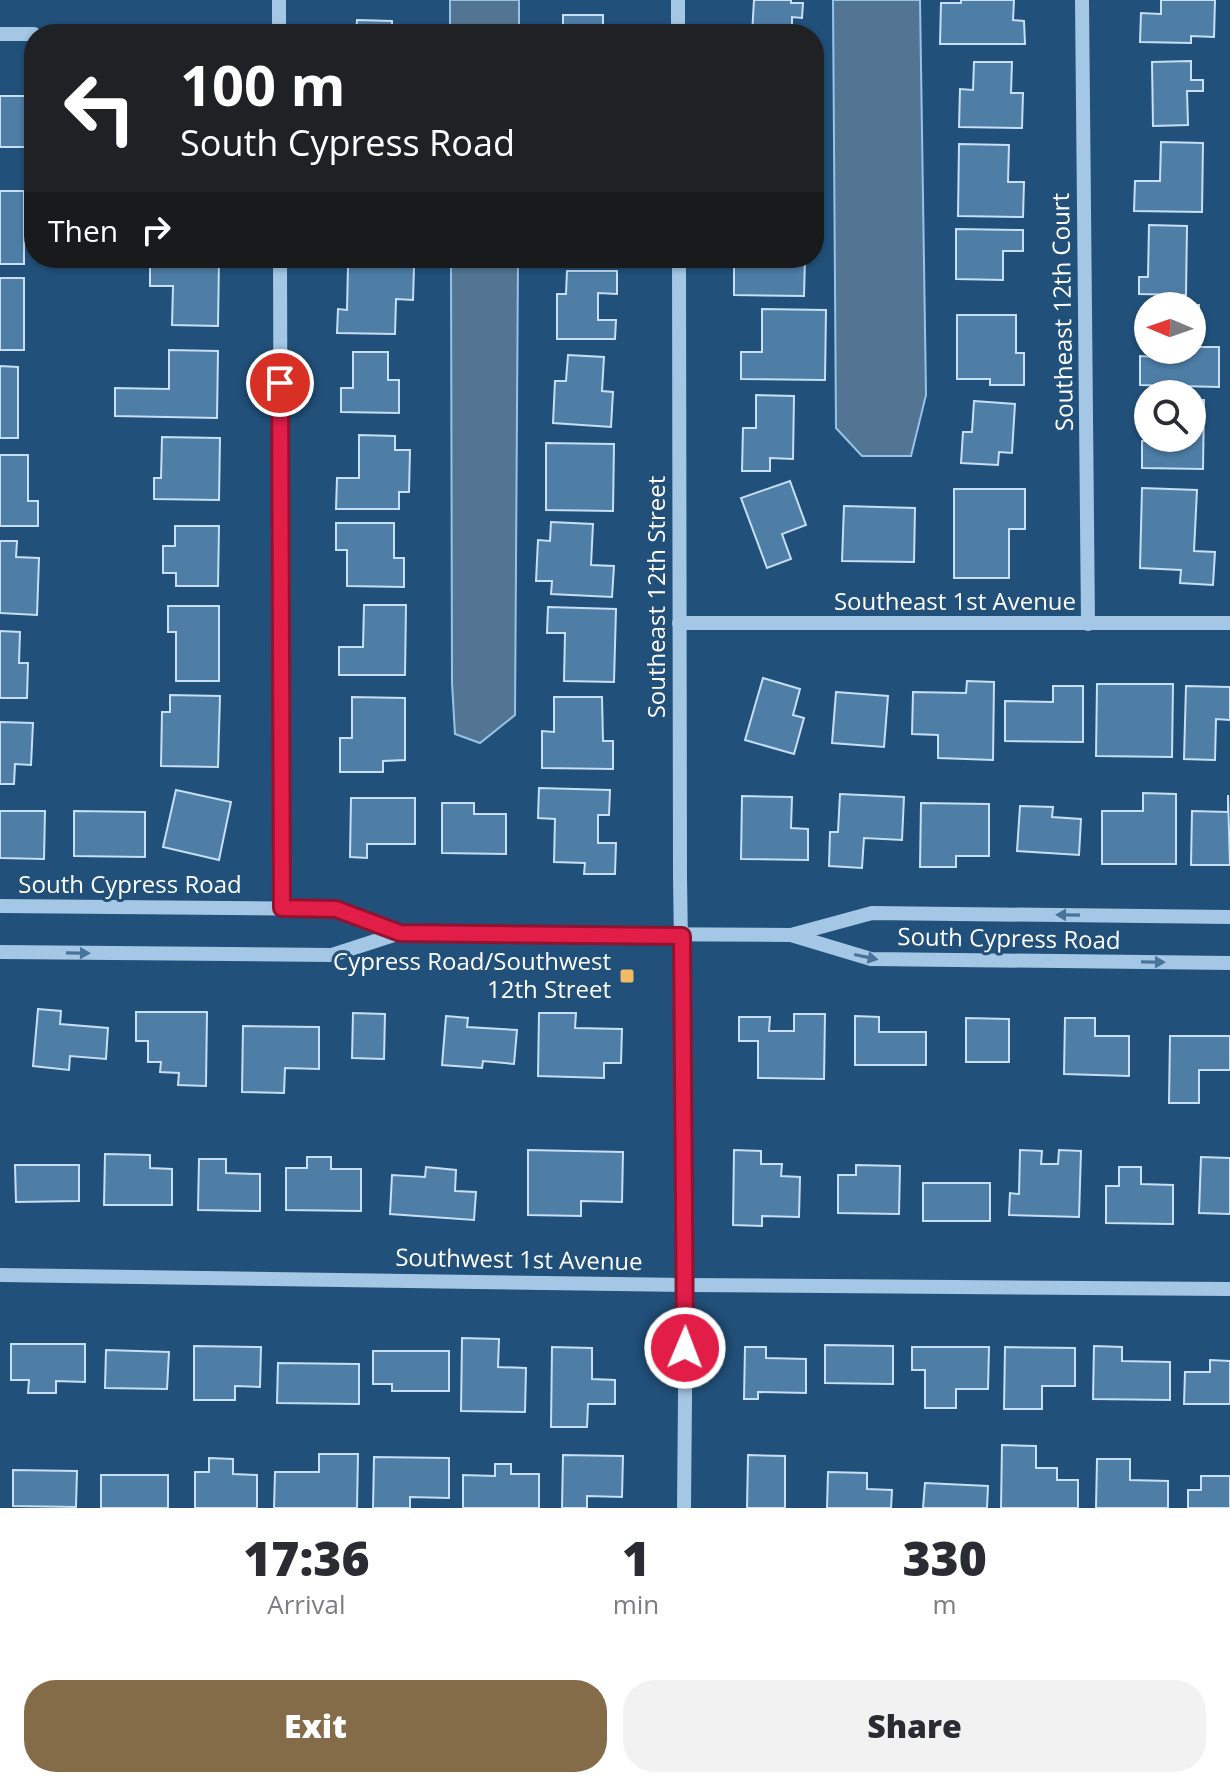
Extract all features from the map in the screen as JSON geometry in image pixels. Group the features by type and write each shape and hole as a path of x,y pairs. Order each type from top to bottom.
{"street":[{"path":"279,0 279,24"},
{"path":"678,0 678,24"},
{"name":"Southeast 12th Court","path":"1082,0 1088,624"},
{"path":"0,34 24,34"},
{"path":"280,268 282,908"},
{"name":"Southeast 12th Street","path":"679,268 679,623 686,1285 684,1508"},
{"name":"Southeast 1st Avenue","path":"679,623 1230,623"},
{"name":"South Cypress Road","path":"0,906 336,909 400,933"},
{"name":"South Cypress Road","path":"0,952 332,955 400,933 791,935 872,913 1230,917"},
{"name":"South Cypress Road","path":"791,935 871,959 1230,963"},
{"name":"Southwest 1st Avenue","path":"0,1275 1230,1289"}],"water":[{"path":"450,0 519,0 519,24 450,24"},
{"path":"833,0 920,0 926,395 911,456 862,456 836,428"},
{"path":"451,268 518,268 515,715 480,743 455,734 452,683"}],"building":[{"path":"754,0 803,3 802,18 792,17 792,24 753,24"},
{"path":"961,0 1014,0 1013,20 1024,21 1025,44 940,44 941,3 961,3"},
{"path":"1161,0 1215,0 1214,37 1191,36 1191,43 1140,42 1141,13 1161,14"},
{"path":"563,15 603,15 603,24 563,24"},
{"path":"357,20 392,21 392,24 357,24"},
{"path":"1191,61 1191,80 1203,80 1203,91 1187,91 1188,125 1153,126 1152,62"},
{"path":"974,62 1012,62 1011,93 1023,93 1022,128 959,127 960,89 973,90"},
{"path":"0,96 24,96 24,147 0,147"},
{"path":"1161,142 1203,143 1202,212 1134,211 1135,181 1160,181"},
{"path":"959,144 1009,145 1008,182 1024,182 1023,217 958,216"},
{"path":"0,191 24,191 24,264 0,264"},
{"path":"1149,225 1187,226 1186,292 1139,292 1139,277 1148,277"},
{"path":"956,229 1023,230 1023,251 1003,251 1003,280 956,279"},
{"path":"150,268 219,268 218,326 172,325 173,286 150,286"},
{"path":"348,268 414,268 413,300 396,299 395,334 337,333 338,309 347,310"},
{"path":"734,268 805,268 804,296 734,295"},
{"path":"567,271 617,271 617,294 598,293 598,320 616,320 615,339 557,339 557,294 566,294"},
{"path":"0,278 24,278 24,350 0,350"},
{"path":"762,309 826,310 825,380 741,379 741,352 762,352"},
{"path":"957,315 1016,315 1016,353 1024,353 1024,385 990,385 990,379 957,379"},
{"path":"1206,347 1219,347 1219,387 1206,387 1206,380 1140,380 1140,364 1206,364"},
{"path":"169,350 218,351 217,418 115,416 115,388 169,389"},
{"path":"353,352 388,352 388,380 399,380 399,413 341,412 341,388 353,388"},
{"path":"568,355 604,357 602,391 613,392 611,427 553,423 555,381 566,381"},
{"path":"0,366 18,367 18,438 0,438"},
{"path":"756,395 794,396 793,459 770,458 770,471 742,471 743,428 756,428"},
{"path":"974,401 1015,404 1012,453 999,452 998,465 961,463 963,432 972,432"},
{"path":"359,435 395,436 395,450 410,450 409,492 399,492 399,509 336,509 337,478 359,478"},
{"path":"162,437 220,438 219,500 154,499 154,478 161,478"},
{"path":"546,443 614,444 613,511 546,510"},
{"path":"1142,452 1203,452 1203,469 1142,468"},
{"path":"0,455 28,455 28,501 38,501 38,526 0,526"},
{"path":"790,481 806,525 782,534 791,559 767,568 741,498"},
{"path":"1142,488 1197,490 1194,551 1215,552 1213,585 1180,583 1181,570 1140,568"},
{"path":"954,489 1025,489 1025,529 1009,529 1009,578 954,578"},
{"path":"844,506 915,508 914,562 842,561"},
{"path":"551,522 593,524 591,565 614,566 612,597 551,594 552,581 536,581 538,540 550,541"},
{"path":"336,523 394,523 394,558 404,558 404,587 347,586 347,550 336,550"},
{"path":"175,526 219,526 218,586 176,586 176,573 163,573 163,546 175,546"},
{"path":"0,541 17,541 16,557 39,558 37,615 0,613"},
{"path":"364,605 406,605 405,675 339,675 339,647 363,647"},
{"path":"168,606 219,606 219,681 176,681 176,632 168,632"},
{"path":"548,607 616,609 614,682 564,681 565,633 547,633"},
{"path":"0,631 20,632 19,663 28,663 27,698 0,698"},
{"path":"763,678 800,689 793,715 804,718 794,754 745,740"},
{"path":"967,681 994,682 993,760 938,758 938,735 912,734 913,692 966,693"},
{"path":"1097,684 1173,684 1172,757 1096,756"},
{"path":"1053,686 1083,686 1083,742 1005,741 1005,701 1053,702"},
{"path":"1186,686 1230,687 1230,720 1216,719 1215,760 1184,759"},
{"path":"836,692 888,696 884,747 832,743"},
{"path":"170,695 220,696 218,767 161,766 162,712 170,712"},
{"path":"352,697 405,698 405,760 383,761 383,772 340,772 340,738 352,738"},
{"path":"554,697 602,697 603,741 613,741 613,769 542,768 542,731 554,732"},
{"path":"0,722 33,723 31,765 15,764 14,784 0,784"},
{"path":"539,788 610,790 609,815 598,815 598,843 616,843 615,874 584,874 585,863 554,862 555,819 538,818"},
{"path":"176,790 231,802 219,860 163,847"},
{"path":"1143,793 1176,794 1176,864 1102,864 1102,811 1143,811"},
{"path":"840,794 904,797 902,840 864,838 862,868 829,866 830,832 838,832"},
{"path":"1228,795 1230,865 1191,865 1192,811 1228,812"},
{"path":"742,796 792,797 791,828 808,829 808,860 741,859"},
{"path":"351,798 415,798 415,844 367,844 367,858 350,857"},
{"path":"442,803 474,803 474,814 506,814 506,854 442,853"},
{"path":"921,803 989,804 989,856 956,856 956,867 920,867"},
{"path":"1020,806 1053,807 1052,817 1081,819 1079,855 1017,851"},
{"path":"0,811 45,811 44,859 0,858"},
{"path":"74,811 145,812 145,857 74,856"},
{"path":"38,1009 61,1011 60,1024 108,1028 106,1059 70,1056 69,1070 33,1066"},
{"path":"136,1012 207,1012 206,1086 178,1085 179,1073 160,1072 161,1062 148,1062 148,1041 136,1041"},
{"path":"353,1013 385,1014 384,1059 352,1058"},
{"path":"539,1013 576,1013 575,1028 622,1029 621,1063 604,1063 604,1078 538,1076"},
{"path":"794,1014 825,1014 824,1079 758,1078 758,1041 739,1041 739,1017 770,1017 769,1031 794,1031"},
{"path":"446,1016 468,1018 467,1027 517,1030 514,1064 483,1061 482,1068 442,1065"},
{"path":"855,1016 879,1017 879,1032 926,1032 926,1065 855,1065"},
{"path":"966,1018 1009,1019 1009,1062 966,1062"},
{"path":"1065,1018 1095,1018 1095,1036 1129,1036 1129,1076 1064,1074"},
{"path":"243,1026 319,1027 319,1069 285,1068 284,1093 242,1092"},
{"path":"1170,1036 1230,1036 1230,1070 1199,1070 1199,1103 1169,1103"},
{"path":"528,1150 623,1152 622,1202 581,1201 581,1216 528,1215"},
{"path":"734,1150 761,1151 761,1164 782,1164 781,1176 800,1177 799,1217 762,1216 762,1226 733,1225"},
{"path":"1020,1150 1042,1151 1041,1164 1058,1164 1059,1150 1081,1151 1079,1217 1009,1215 1010,1193 1019,1194"},
{"path":"105,1154 150,1155 150,1168 172,1169 172,1205 104,1205"},
{"path":"307,1157 331,1157 331,1169 361,1169 361,1211 286,1210 286,1168 307,1168"},
{"path":"1201,1157 1230,1158 1230,1214 1199,1213"},
{"path":"199,1159 226,1159 226,1173 260,1174 260,1211 198,1210"},
{"path":"15,1165 79,1165 79,1201 16,1202"},
{"path":"856,1165 900,1166 899,1214 838,1213 838,1175 856,1175"},
{"path":"426,1167 456,1170 455,1191 476,1192 474,1220 390,1214 392,1175 425,1177"},
{"path":"1119,1167 1141,1167 1141,1184 1173,1185 1173,1224 1106,1223 1106,1186 1119,1186"},
{"path":"923,1183 990,1183 990,1221 923,1221"},
{"path":"462,1338 499,1339 498,1367 526,1368 525,1412 461,1411"},
{"path":"11,1344 85,1344 85,1382 56,1381 56,1393 28,1393 29,1380 11,1380"},
{"path":"825,1345 893,1346 893,1384 825,1383"},
{"path":"194,1346 261,1347 260,1387 235,1386 235,1400 194,1400"},
{"path":"1094,1346 1122,1347 1122,1361 1170,1362 1170,1400 1093,1399"},
{"path":"552,1347 592,1348 592,1379 615,1380 615,1404 588,1404 587,1427 551,1427"},
{"path":"745,1347 766,1347 766,1358 806,1359 806,1393 758,1392 758,1399 744,1399"},
{"path":"912,1347 989,1347 988,1389 956,1389 956,1408 925,1408 925,1370 912,1370"},
{"path":"1005,1347 1075,1348 1075,1386 1042,1386 1042,1409 1004,1409"},
{"path":"106,1350 169,1352 167,1389 105,1388"},
{"path":"373,1351 449,1351 449,1391 392,1391 392,1384 373,1384"},
{"path":"1210,1360 1230,1361 1230,1404 1184,1404 1185,1372 1210,1372"},
{"path":"278,1363 359,1364 359,1404 277,1403"},
{"path":"1002,1445 1036,1446 1036,1468 1057,1468 1057,1480 1078,1480 1078,1508 1001,1508"},
{"path":"319,1454 358,1454 357,1508 274,1508 275,1472 319,1472"},
{"path":"563,1455 623,1456 622,1497 587,1496 587,1508 562,1508"},
{"path":"748,1455 785,1456 785,1508 747,1508"},
{"path":"374,1457 449,1458 449,1498 410,1497 410,1508 373,1508"},
{"path":"209,1458 233,1459 233,1474 257,1475 257,1508 195,1508 195,1472 209,1472"},
{"path":"1097,1459 1130,1459 1130,1480 1168,1481 1168,1508 1096,1508"},
{"path":"495,1464 511,1464 511,1474 539,1474 539,1508 463,1508 463,1475 495,1476"},
{"path":"13,1470 77,1471 76,1507 13,1506"},
{"path":"828,1472 867,1473 867,1489 892,1490 891,1508 827,1508"},
{"path":"101,1475 168,1475 168,1508 101,1508"},
{"path":"1201,1476 1230,1476 1230,1508 1188,1508 1188,1490 1201,1490"},
{"path":"925,1483 988,1486 987,1508 923,1508"}],"place":[{"name":"Cypress Road/Southwest 12th Street","path":"627,976"}],"route":[{"path":"280,383 282,908 336,909 400,933 682,936 685,1348"}]}
